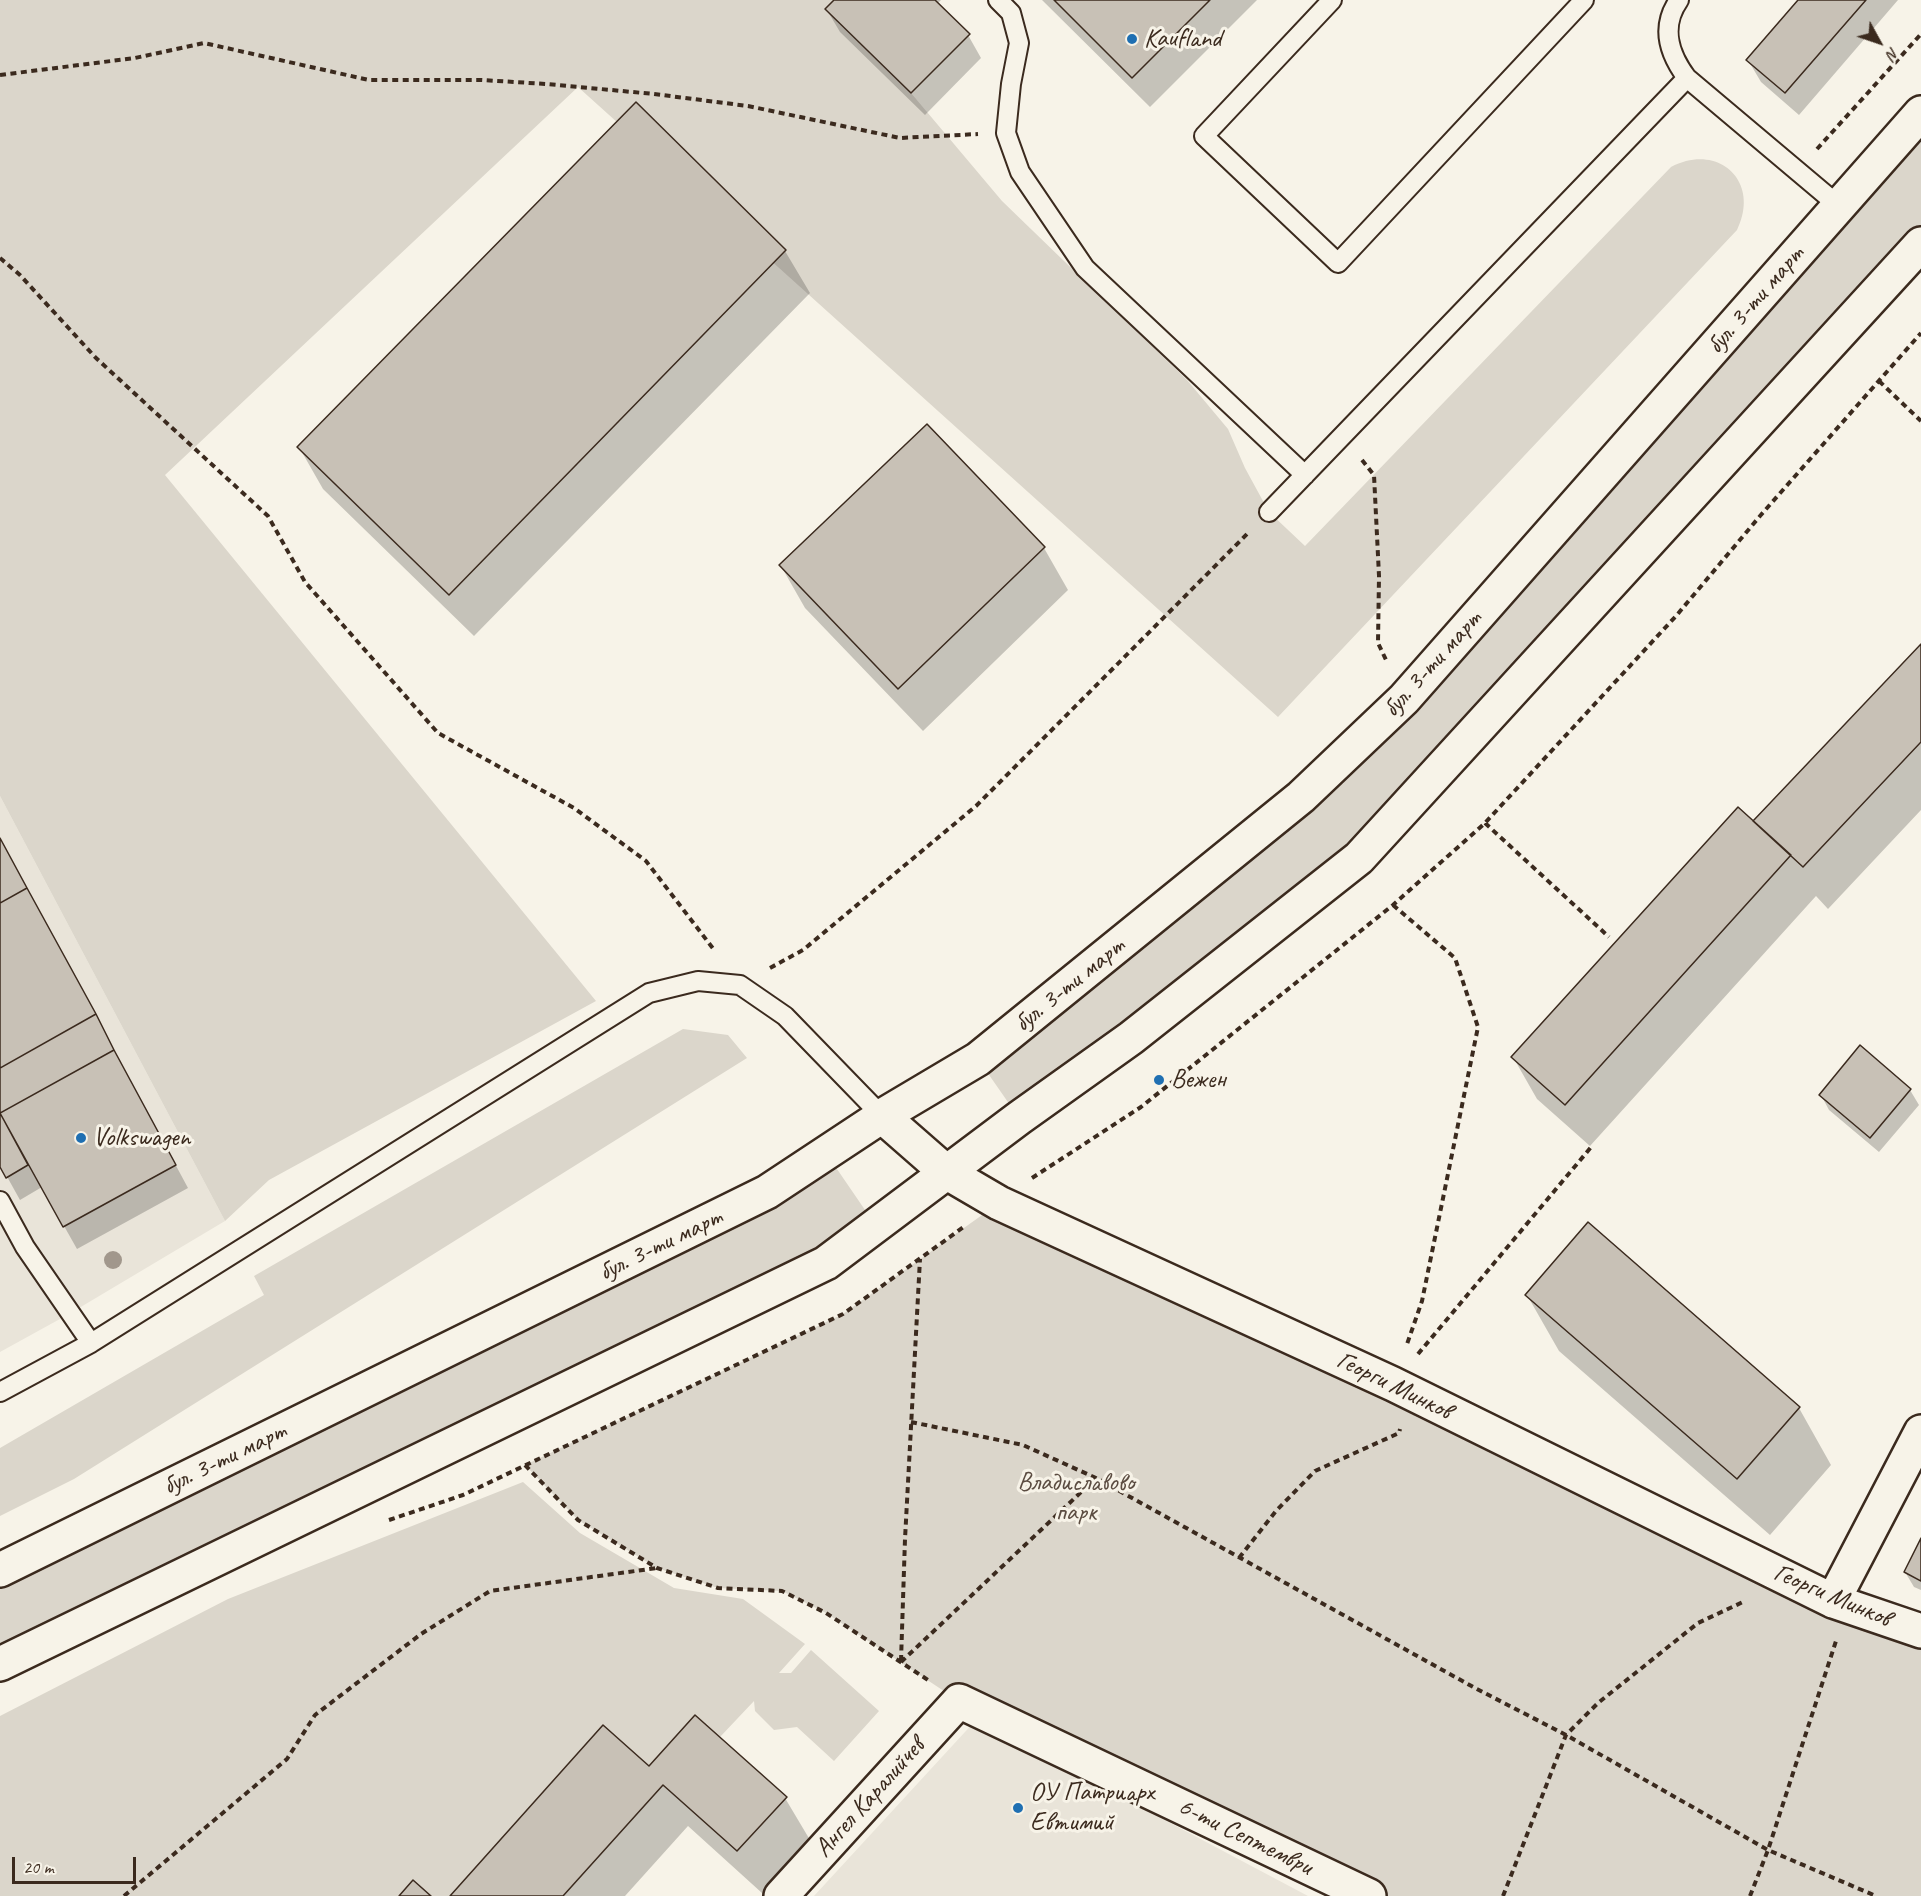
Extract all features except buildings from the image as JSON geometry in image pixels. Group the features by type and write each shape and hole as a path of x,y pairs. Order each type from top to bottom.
{"street":[{"name":"бул. 3-ти март","path":"0,1570 767,1192 882,1116 978,1059 1301,797 1404,699 1921,113"},
{"path":"0,1665 826,1263 1019,1118 1131,1038 1359,858 1921,244"},
{"name":"Георги Минков","path":"882,1116 946,1172 999,1203 1393,1384 1840,1604 1921,1631"},
{"path":"1840,1604 1921,1432"},
{"name":"Ангел Каралийчев","path":"781,1896 959,1701"},
{"name":"6-ти Септември","path":"959,1701 1369,1896"}],"lane":[{"path":"998,0 1011,13 1019,44 1011,84 1006,133 1020,172 1084,268 1305,475"},
{"path":"1332,0 1204,136 1338,263 1584,0"},
{"path":"1679,0 1669,25 1669,44 1675,63 1687,78 1839,206"},
{"path":"1269,512 1687,78"},
{"path":"0,1392 91,1343 649,993 698,981 740,985 785,1016 882,1116"},
{"path":"0,1201 25,1247 91,1343"}],"path":[{"path":"1798,171 1921,34"},
{"path":"0,75 135,58 204,43 369,80 481,80 654,94 748,106 900,138 1006,133"},
{"path":"0,258 20,275 96,358 268,516 305,582 438,733 574,808 646,861 740,985 803,950 976,806 1269,512"},
{"path":"1878,381 1921,421"},
{"path":"1343,436 1374,475 1379,576 1378,643 1404,699"},
{"path":"1485,823 1609,937"},
{"path":"1239,1558 1276,1511 1315,1471 1399,1433 1406,1411 1393,1384 1422,1301 1478,1027 1455,958 1393,905"},
{"path":"1393,1384 1592,1146"},
{"path":"901,1662 920,1259"},
{"path":"911,1422 1023,1445 1096,1479 1474,1688 1566,1735 1768,1850 1876,1896"},
{"path":"525,1466 578,1520 657,1568 718,1588 782,1591 826,1613 959,1701"},
{"path":"901,1662 1096,1479"},
{"path":"124,1896 287,1758 315,1715 421,1634 490,1591 657,1568"},
{"path":"1503,1896 1566,1735 1598,1703 1698,1623 1789,1580"},
{"path":"1750,1896 1768,1850 1840,1604"}],"shaded area":[{"path":"0,796 225,1221 69,1314 0,1352"},
{"name":"ОУ Патриарх Евтимий","path":"976,1720 1308,1896 814,1896"}],"green space":[{"path":"0,0 860,0 837,22 911,93 1002,201 1187,380 1228,429 1245,468 1269,512 1305,546 1671,167 1689,161 1705,160 1719,163 1731,171 1739,182 1744,196 1743,212 1737,230 1278,717 578,87 165,475 596,1001 269,1180 225,1221 0,796"},
{"path":"1921,113 1921,244 1359,858 1019,1118 978,1059 1301,797"},
{"path":"683,1029 728,1035 747,1058 74,1479 0,1516 0,1448 264,1295 254,1276"},
{"path":"826,1153 876,1226 0,1664 0,1569"},
{"name":"Владиславово парк","path":"999,1203 1921,1631 1921,1896 1368,1896 959,1701 826,1613 782,1591 718,1588 657,1568 578,1520 525,1465 843,1314"},
{"path":"523,1482 580,1533 674,1588 743,1599 805,1644 779,1673 791,1673 811,1650 879,1711 834,1761 797,1727 774,1730 755,1711 754,1701 720,1737 695,1715 649,1766 603,1725 450,1896 431,1896 413,1880 399,1896 0,1896 0,1716 228,1599"}],"place":[{"name":"Kaufland","path":"1132,39"},
{"name":"Вежен","path":"1159,1080"},
{"name":"Volkswagen","path":"81,1138"},
{"name":"ОУ Патриарх Евтимий","path":"1018,1808"}]}
